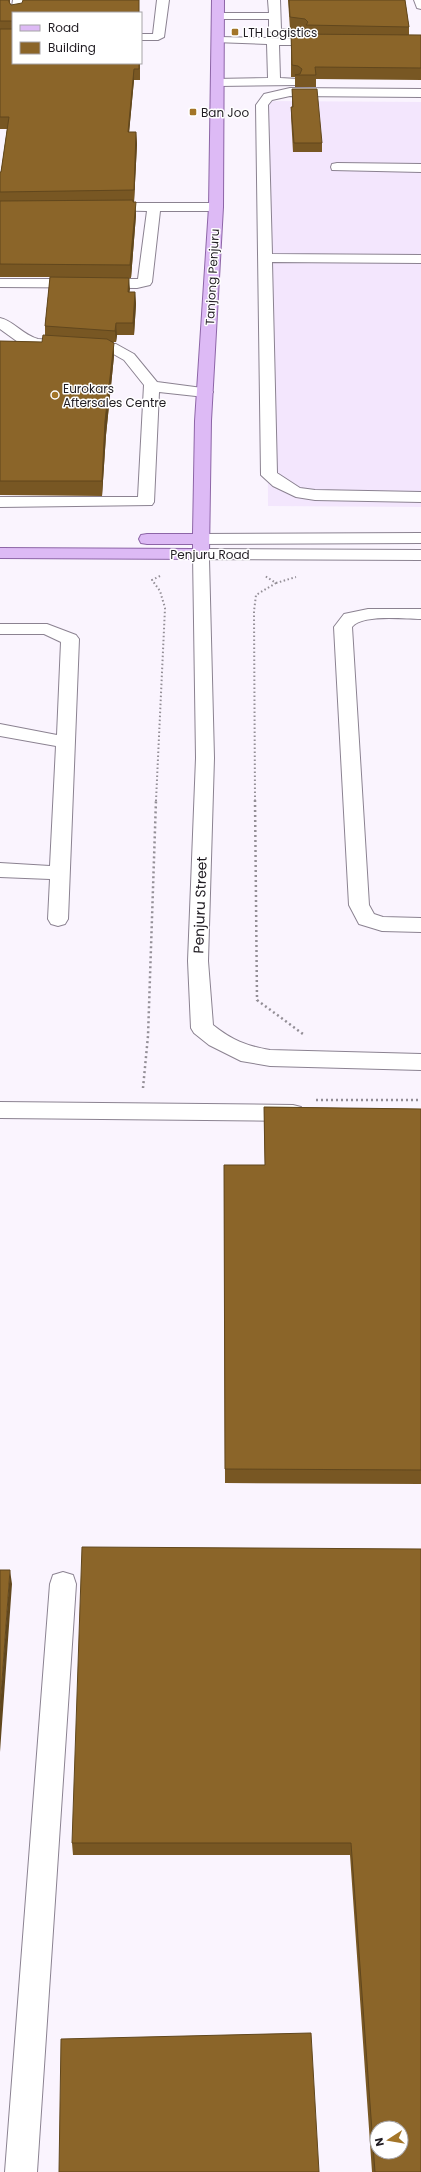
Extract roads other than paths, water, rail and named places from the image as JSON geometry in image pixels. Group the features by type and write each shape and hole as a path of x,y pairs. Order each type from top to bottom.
{"main road":[{"name":"Tanjong Penjuru","path":"200,546 205,392 216,207 218,0"},
{"name":"Penjuru Road","path":"0,538 200,546"},
{"name":"Penjuru Road","path":"0,553 200,546"}],"street":[{"path":"17,12 19,0"},
{"path":"142,37 158,37 163,0"},
{"path":"218,40 303,42 331,38 278,34 275,32 274,0"},
{"path":"420,0 421,6"},
{"path":"218,16 275,16"},
{"path":"273,42 274,82"},
{"path":"303,42 303,55"},
{"path":"218,82 274,82 305,80 421,82"},
{"path":"421,93 290,92 274,95 264,100 262,105 269,474 279,483 296,492 315,495 421,497"},
{"path":"337,167 421,168"},
{"path":"92,207 216,207"},
{"path":"0,283 137,284 146,282 154,207"},
{"path":"265,258 421,259"},
{"path":"0,322 23,339 37,342 94,344 119,350 129,357 152,385 164,388 205,392"},
{"path":"0,502 146,502 152,385"},
{"name":"Penjuru Road","path":"200,546 421,538"},
{"name":"Penjuru Road","path":"200,546 421,555"},
{"name":"Penjuru Street","path":"200,546 205,758 198,960 202,1028 217,1040 241,1053 270,1058 421,1062"},
{"path":"421,614 368,614 350,618 343,627 359,905 366,919 382,924 421,925"},
{"path":"0,629 47,629 70,639 58,919"},
{"path":"0,730 66,742"},
{"path":"0,870 60,873"},
{"path":"0,1110 310,1113"},
{"path":"21,2172 63,1584"}],"place":[{"name":"LTH Logistics","path":"235,32"},
{"name":"Ban Joo","path":"193,112"},
{"name":"Eurokars Aftersales Centre","path":"55,395"}]}
